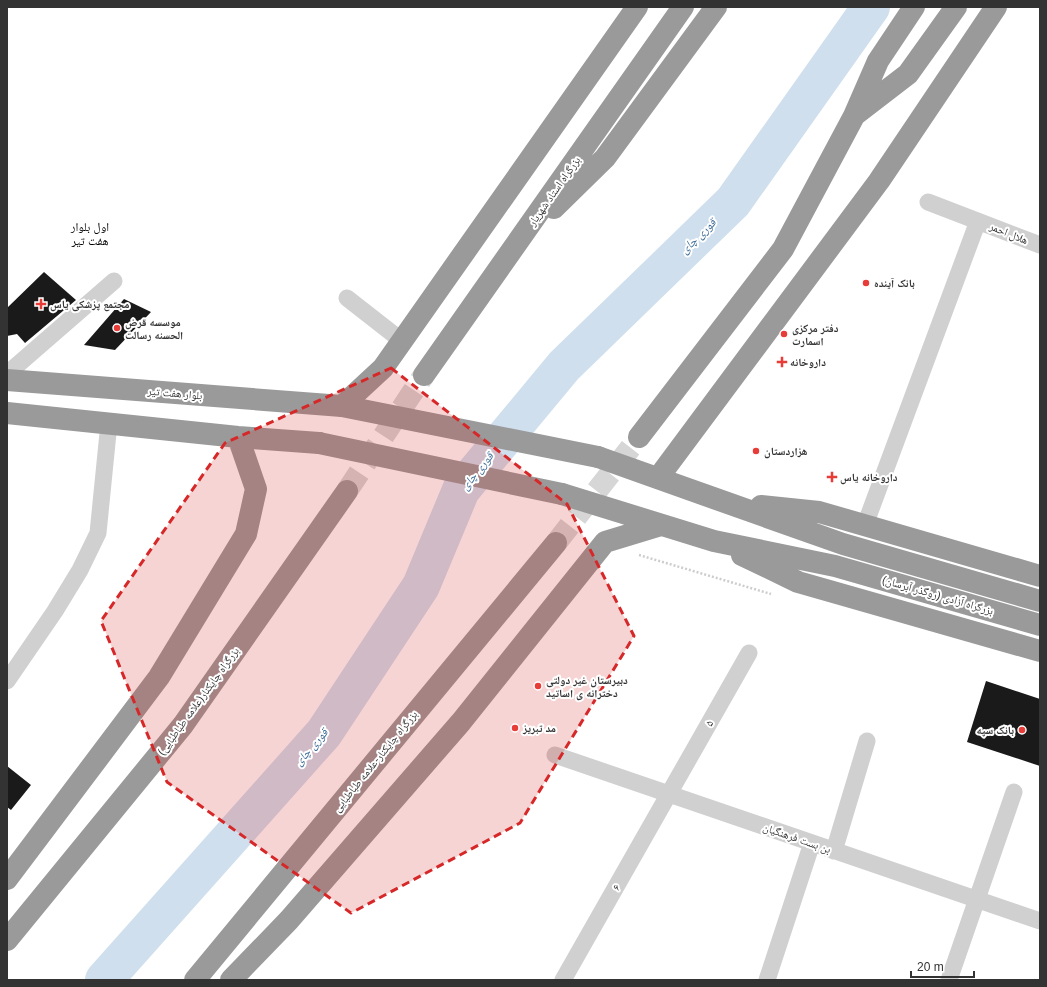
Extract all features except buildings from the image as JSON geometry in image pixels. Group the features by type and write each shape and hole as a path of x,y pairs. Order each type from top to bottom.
{"highway":[{"path":"342,406 383,368 637,7"},
{"name":"بزرگراه استاد شهریار","path":"424,375 683,7"},
{"path":"517,243 605,158 716,7"},
{"path":"639,437 783,249 854,116 878,61 914,7"},
{"path":"854,116 908,74 956,7"},
{"path":"658,478 879,181 996,7"},
{"name":"بلوار هفت تیر","path":"7,380 342,406 598,457 728,502"},
{"path":"7,413 238,437 319,443 562,494 714,541 798,582 1040,651"},
{"path":"7,879 159,677 246,534 256,489 238,437"},
{"name":"بزرگراه چایکنار(علامه طباطبایی)","path":"7,940 183,725 346,490"},
{"path":"728,502 819,512 1040,576"},
{"name":"بزرگراه آزادی (روگذر آبرسان)","path":"728,502 843,544 1040,601"},
{"path":"231,980 289,920 461,722 605,542 660,524"},
{"name":"بزرگراه آزادی (روگذر آبرسان)","path":"714,541 835,566 1040,625"},
{"name":"بزرگراه چایکنار-علامه طباطبایی","path":"195,980 556,543"}],"street":[{"name":"هلال احمر","path":"928,202 1040,245"},
{"path":"865,525 978,221"},
{"path":"7,374 114,281"},
{"path":"347,298 402,341"},
{"path":"7,681 76,577 98,533 104,493 109,423"},
{"name":"۵","path":"669,794 749,653"},
{"path":"834,851 866,741"},
{"name":"بن بست فرهنگیان","path":"555,755 1040,922"},
{"path":"949,980 1014,792"},
{"name":"۶","path":"563,980 669,794"},
{"path":"767,980 812,843"}],"highlighted area":[{"path":"391,368 567,504 634,636 520,823 351,913 167,782 101,621 225,443"}],"waterway":[{"name":"قوری چای","path":"104,980 324,733 421,586 461,490 564,366 733,202 871,7"}],"tunnel":[{"path":"347,491 424,375"},
{"path":"556,543 639,437"}],"place":[{"name":"بانک آینده","path":"866,283"},
{"name":"مجتمع پزشکی یاس","path":"41,304"},
{"name":"موسسه قرض الحسنه رسالت","path":"117,328"},
{"name":"دفتر مرکزی اسمارت","path":"784,334"},
{"name":"داروخانه","path":"782,362"},
{"name":"هزاردستان","path":"756,451"},
{"name":"داروخانه یاس","path":"832,477"},
{"name":"دبیرستان غیر دولتی دخترانه ی اساتید","path":"538,686"},
{"name":"مد تبریز","path":"515,728"},
{"name":"بانک سپه","path":"1022,730"}],"district":[{"name":"اول بلوار هفت تیر","path":"90,234"}]}
